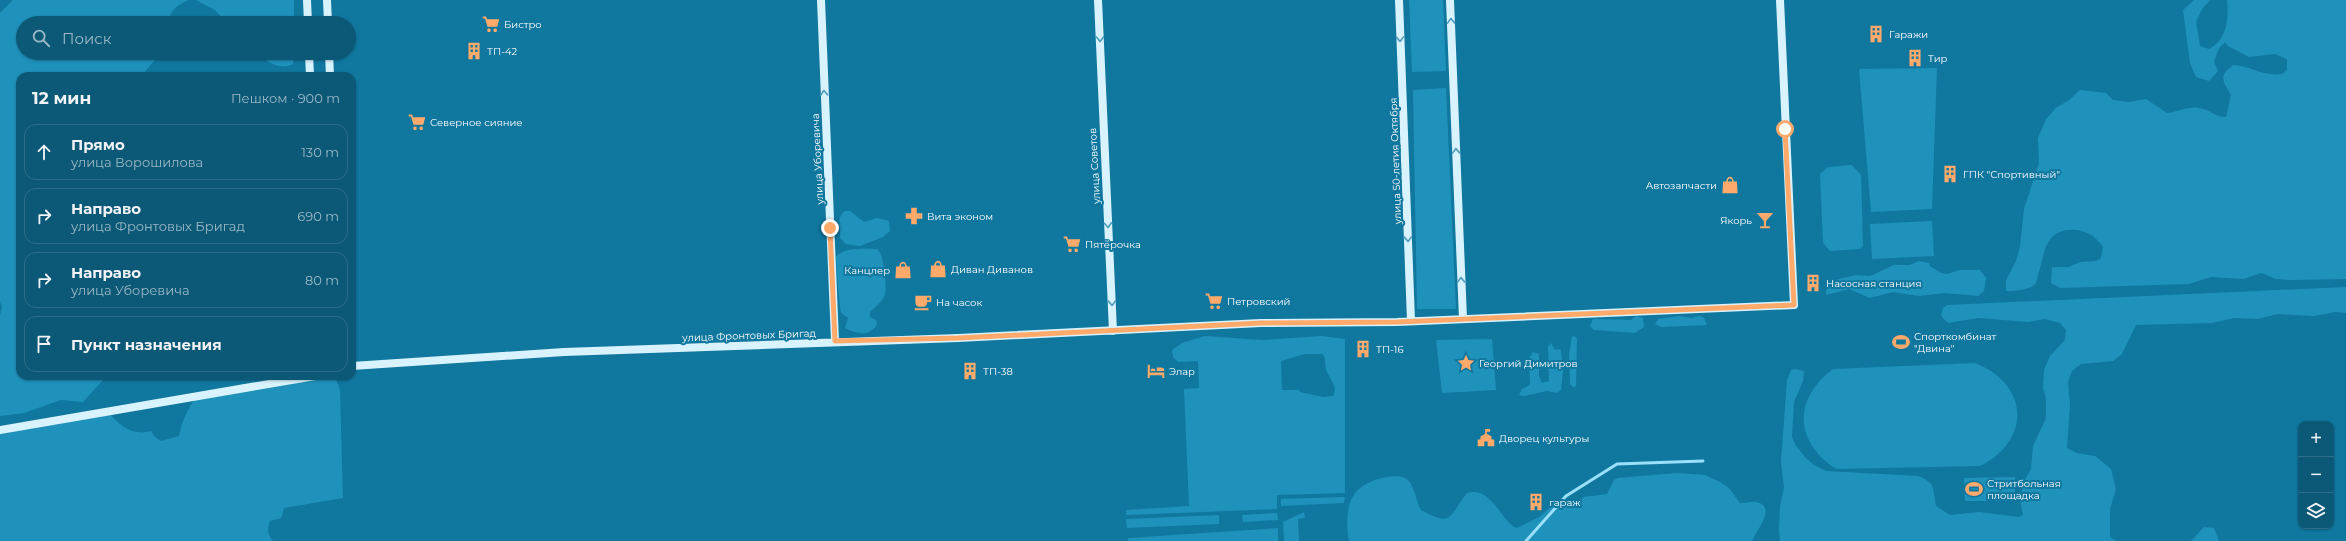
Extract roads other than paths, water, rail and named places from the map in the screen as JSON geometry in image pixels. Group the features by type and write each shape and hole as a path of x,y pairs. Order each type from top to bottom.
{"main road":[{"path":"306,0 307,16"},
{"path":"327,0 328,16"},
{"name":"улица Уборевича","path":"821,0 835,341"},
{"name":"улица Советов","path":"1098,0 1112,331"},
{"name":"улица 50-летия Октября","path":"1399,0 1412,321"},
{"path":"1450,0 1463,319"},
{"name":"улица Фронтовых Бригад","path":"356,366 564,352 1112,331 1261,323 1412,321 1794,305 1780,0"},
{"path":"309,60 310,72"},
{"path":"329,60 330,72"},
{"path":"0,430 292,380"}],"waterway":[{"path":"1526,541 1566,496 1617,464 1703,461"}],"place":[{"name":"Бистро","path":"491,24"},
{"name":"Гаражи","path":"1876,34"},
{"name":"ТП-42","path":"474,51"},
{"name":"Тир","path":"1915,58"},
{"name":"Северное сияние","path":"417,122"},
{"name":"ГПК \"Спортивный\"","path":"1950,174"},
{"name":"Автозапчасти","path":"1730,185"},
{"name":"Вита эконом","path":"914,216"},
{"name":"Якорь","path":"1765,220"},
{"name":"Пятёрочка","path":"1072,244"},
{"name":"Диван Диванов","path":"938,269"},
{"name":"Канцлер","path":"903,270"},
{"name":"Насосная станция","path":"1813,283"},
{"name":"Петровский","path":"1214,301"},
{"name":"На часок","path":"923,302"},
{"name":"Спорткомбинат \"Двина\"","path":"1901,342"},
{"name":"ТП-16","path":"1363,349"},
{"name":"Георгий Димитров","path":"1466,363"},
{"name":"ТП-38","path":"970,371"},
{"name":"Элар","path":"1156,371"},
{"name":"Дворец культуры","path":"1486,438"},
{"name":"Стритбольная площадка","path":"1974,489"},
{"name":"гараж","path":"1536,502"}]}
